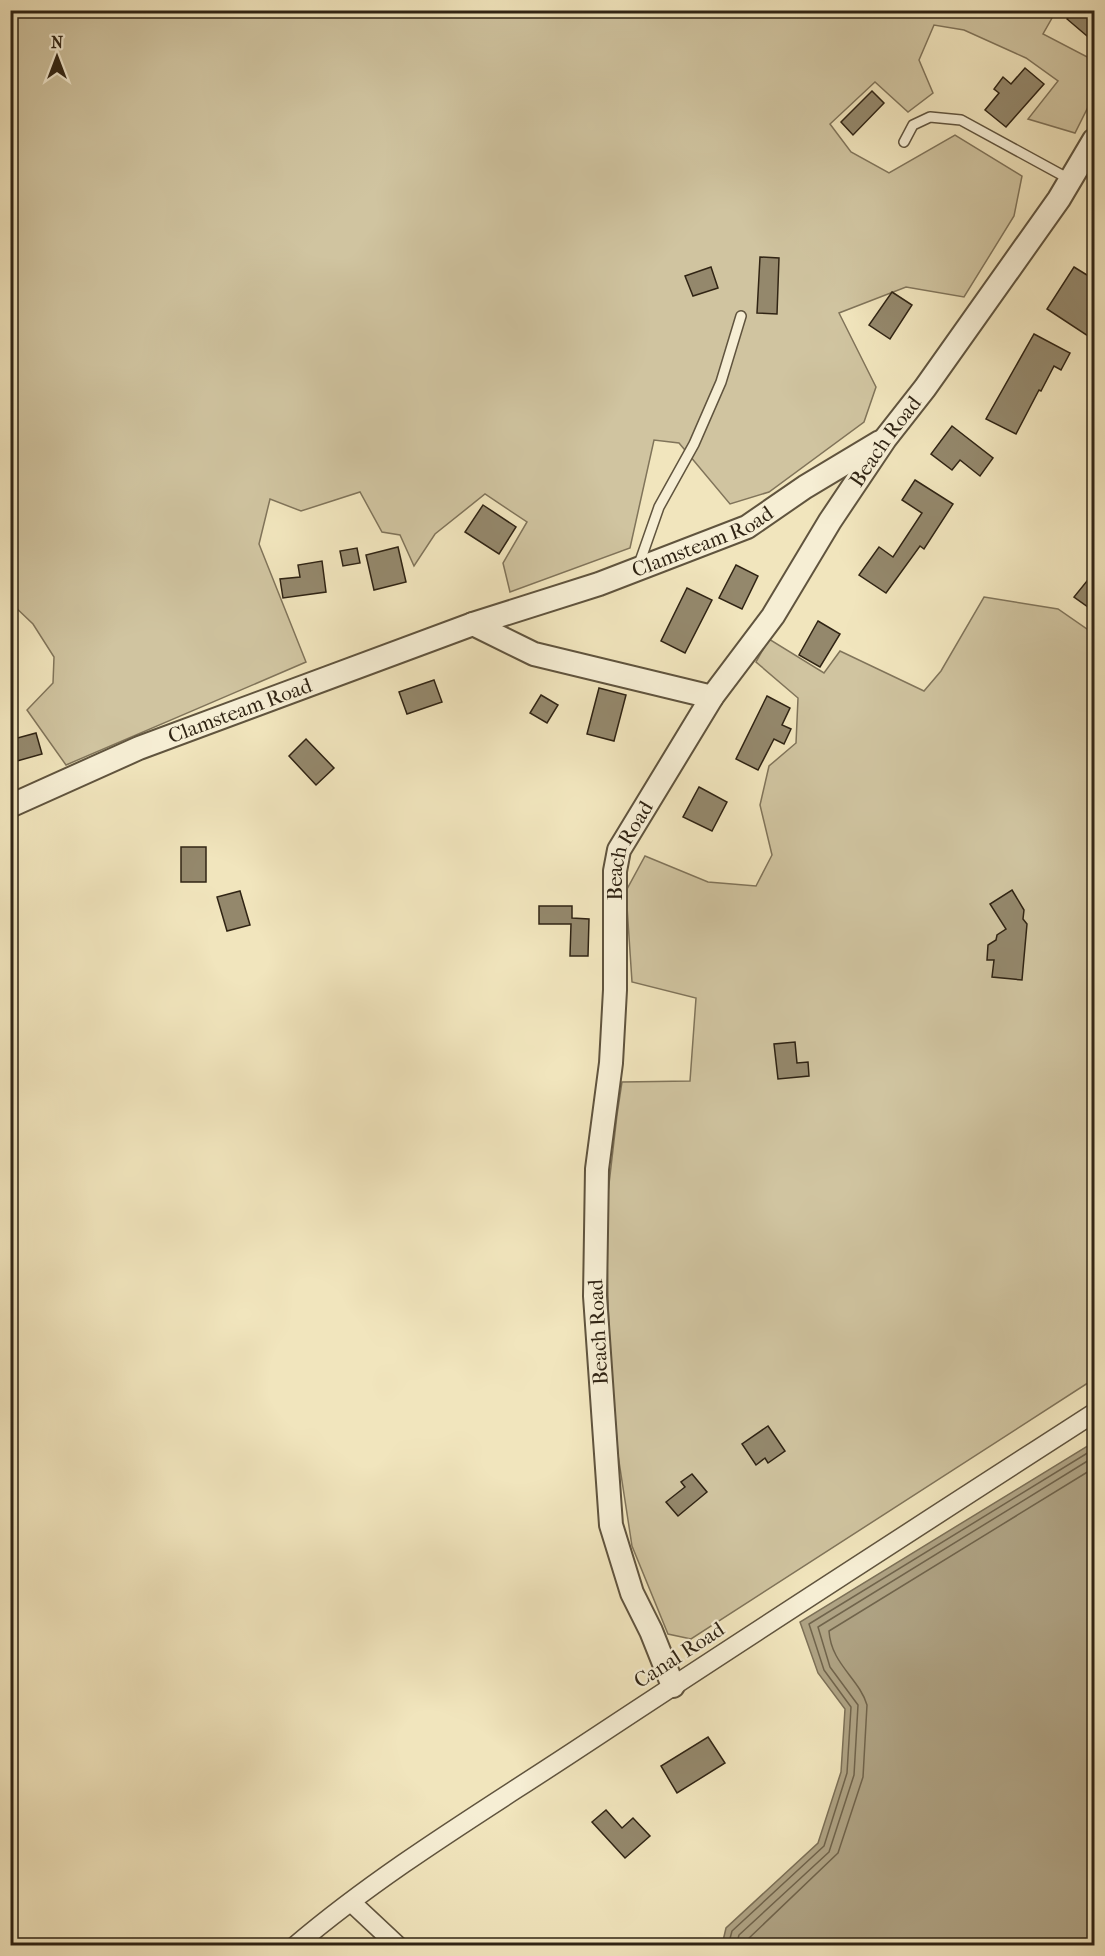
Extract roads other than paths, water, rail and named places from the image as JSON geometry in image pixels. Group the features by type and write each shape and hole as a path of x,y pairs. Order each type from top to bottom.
{"street":[{"name":"Beach Road","path":"673,1686 651,1631 632,1593 611,1525 595,1296 597,1169 611,1063 615,990 615,871 619,850 712,697 773,616 830,521 885,439 925,388 1071,180 1095,140"},
{"name":"Clamsteam Road","path":"10,806 139,748 473,624 599,584 747,527 805,487 885,439"},
{"path":"473,624 534,654 712,697"},
{"name":"Canal Road","path":"306,1942 351,1902 433,1845 673,1686 1095,1413"},
{"path":"351,1902 398,1946"}],"lane":[{"path":"904,142 913,126 930,117 961,120 1071,180"},
{"path":"637,570 659,507 694,444 721,382 741,316"}],"water":[{"path":"1094,1442 1094,1945 722,1945 726,1928 818,1843 841,1772 845,1709 818,1673 800,1622"}]}
